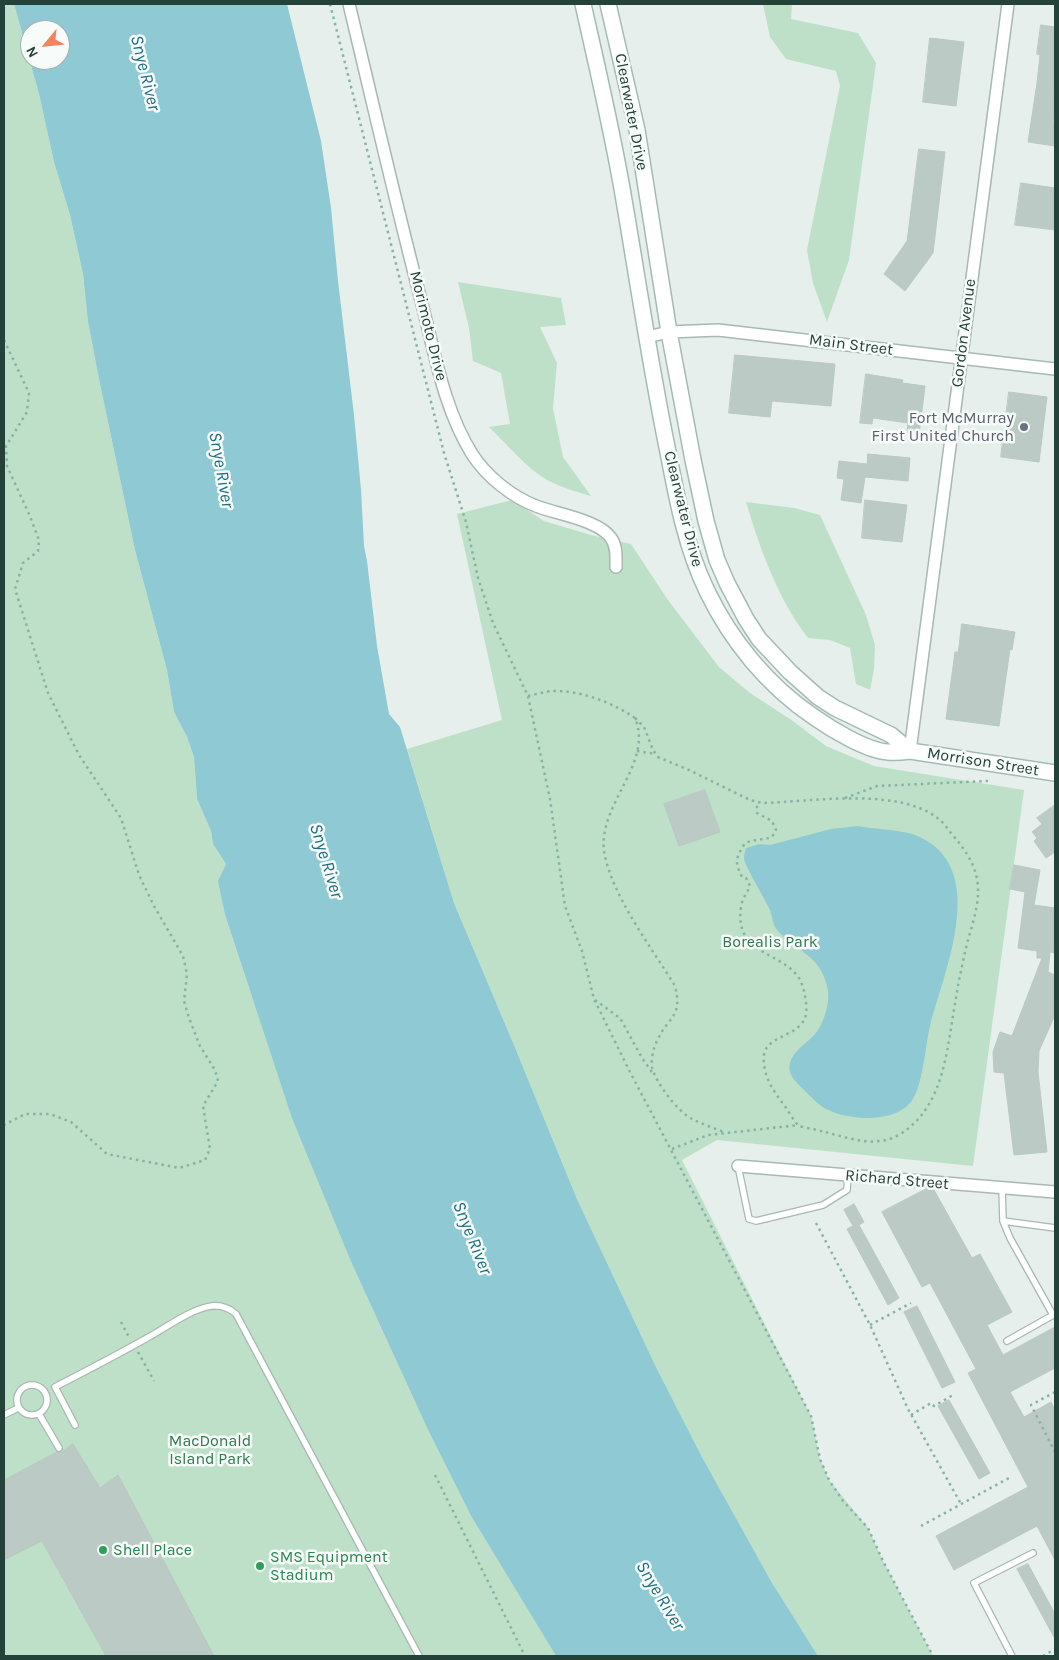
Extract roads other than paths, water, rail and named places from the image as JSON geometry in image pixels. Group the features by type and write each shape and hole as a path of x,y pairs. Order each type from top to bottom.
{"main road":[{"name":"Clearwater Drive","path":"583,4 620,175 661,422 687,539 706,589 721,618 753,664 790,699 834,731 864,745 886,752 910,751"},
{"name":"Clearwater Drive","path":"608,4 637,130 669,332 706,522 717,560 737,604 759,639 804,685 835,708 891,735 910,751"},
{"name":"Morrison Street","path":"910,751 1055,773"}],"street":[{"name":"Morimoto Drive","path":"349,4 446,395 461,433 473,455 490,475 505,488 534,506 594,525 610,536 616,550 616,567"},
{"name":"Gordon Avenue","path":"910,751 1008,4"},
{"name":"Main Street","path":"647,337 669,332 718,330 1055,369"},
{"name":"Richard Street","path":"738,1166 1055,1192"}],"lane":[{"path":"738,1166 749,1219 756,1221 823,1205 846,1190 848,1176"},
{"path":"1002,1188 1003,1221 1010,1238 1054,1315 1007,1341"},
{"path":"1003,1221 1055,1228"},
{"path":"46,1393 192,1313 211,1306 221,1306 231,1310 236,1314 418,1656"},
{"path":"36,1385 46,1393 47,1404 39,1414 28,1415 18,1408 16,1398 18,1393 26,1386 36,1385"},
{"path":"55,1387 75,1425"},
{"path":"4,1416 18,1408"},
{"path":"39,1414 59,1448"},
{"path":"1012,1656 974,1583 1033,1553"}],"water":[{"name":"Snye River","path":"14,4 287,4 321,141 331,208 354,415 364,546 377,646 389,714 400,727 454,903 577,1199 656,1367 702,1457 771,1581 818,1656 556,1656 471,1516 428,1430 352,1264 292,1118 225,915 218,881 226,864 213,844 211,831 197,799 194,757 187,737 174,712 167,670 135,550 100,384 88,322 83,274 70,215 54,162 32,70 70,70 70,20 20,20 20,26"},
{"path":"858,826 909,833 938,850 952,870 957,894 957,921 952,949 930,1026 918,1088 910,1103 902,1110 880,1117 868,1118 844,1115 824,1108 791,1075 791,1060 798,1050 816,1033 822,1023 828,1004 827,986 824,976 813,960 785,938 776,928 770,910 744,859 746,848 760,844 770,845 831,829"}],"place":[{"name":"Fort McMurray First United Church","path":"1024,427"},
{"name":"Shell Place","path":"103,1550"},
{"name":"SMS Equipment Stadium","path":"260,1566"}],"park label":[{"name":"Borealis Park","path":"770,942"},
{"name":"MacDonald Island Park","path":"210,1450"}]}
